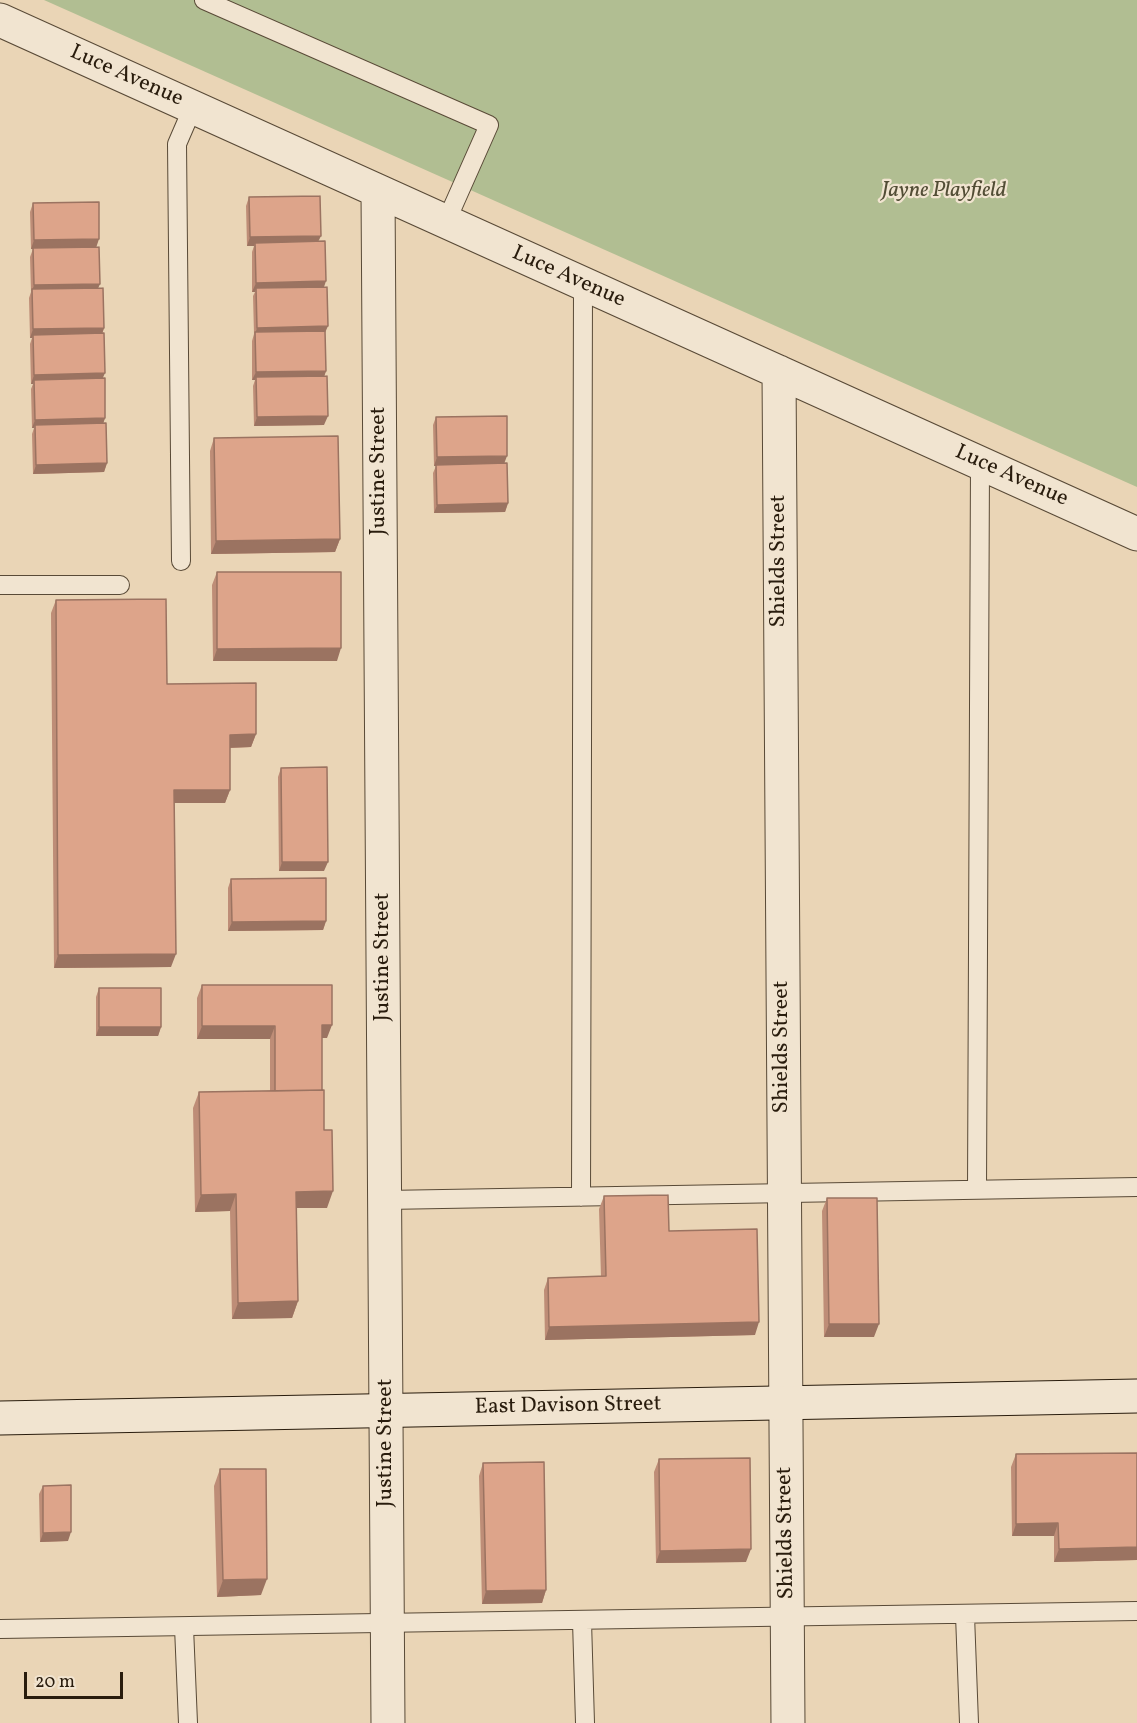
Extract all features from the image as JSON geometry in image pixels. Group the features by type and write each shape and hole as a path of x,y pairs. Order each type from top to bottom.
{"street":[{"name":"Luce Avenue","path":"0,20 1137,534"},
{"name":"Justine Street","path":"378,191 388,1723"},
{"name":"Shields Street","path":"779,372 788,1723"},
{"name":"East Davison Street","path":"0,1418 1137,1396"}],"lane":[{"path":"204,0 489,125 446,222"},
{"path":"181,561 177,144 193,108"},
{"path":"581,1197 583,285"},
{"path":"977,1190 980,463"},
{"path":"0,585 120,585"},
{"path":"385,1200 1137,1187"},
{"path":"0,1629 1137,1611"},
{"path":"965,1615 969,1723"},
{"path":"582,1621 585,1723"},
{"path":"184,1627 188,1723"}],"green space":[{"name":"Jayne Playfield","path":"44,0 1137,0 1137,487"}],"building":[{"path":"320,196 321,236 250,237 249,197"},
{"path":"99,202 99,239 34,240 33,203"},
{"path":"325,241 326,281 256,283 255,243"},
{"path":"99,247 100,284 34,285 33,248"},
{"path":"327,287 328,326 257,328 256,288"},
{"path":"103,288 104,328 33,329 32,289"},
{"path":"325,331 326,371 256,372 255,332"},
{"path":"104,333 105,373 34,375 33,335"},
{"path":"327,376 328,416 257,417 256,377"},
{"path":"105,378 105,418 35,420 34,380"},
{"path":"507,416 507,456 437,457 436,417"},
{"path":"106,423 107,463 36,465 35,425"},
{"path":"338,436 340,539 216,541 214,438"},
{"path":"507,463 508,503 437,505 436,465"},
{"path":"217,572 341,572 341,648 217,649"},
{"path":"166,599 167,684 256,683 256,734 230,735 230,790 174,790 176,954 58,955 56,600"},
{"path":"327,767 328,862 282,862 281,768"},
{"path":"326,878 326,921 232,922 231,879"},
{"path":"202,985 332,985 332,1025 322,1025 322,1090 275,1091 275,1026 202,1026"},
{"path":"99,988 161,988 161,1027 99,1027"},
{"path":"324,1090 324,1130 332,1130 333,1191 296,1192 298,1301 238,1303 236,1194 201,1195 199,1092"},
{"path":"668,1195 669,1231 757,1229 759,1322 549,1327 548,1278 606,1276 604,1196"},
{"path":"827,1198 877,1198 879,1324 829,1324"},
{"path":"1137,1453 1137,1547 1059,1549 1058,1523 1016,1524 1016,1454"},
{"path":"750,1458 751,1549 660,1551 659,1459"},
{"path":"544,1462 546,1590 486,1591 483,1463"},
{"path":"220,1469 266,1469 267,1579 223,1580"},
{"path":"71,1485 71,1532 43,1533 43,1486"}]}
